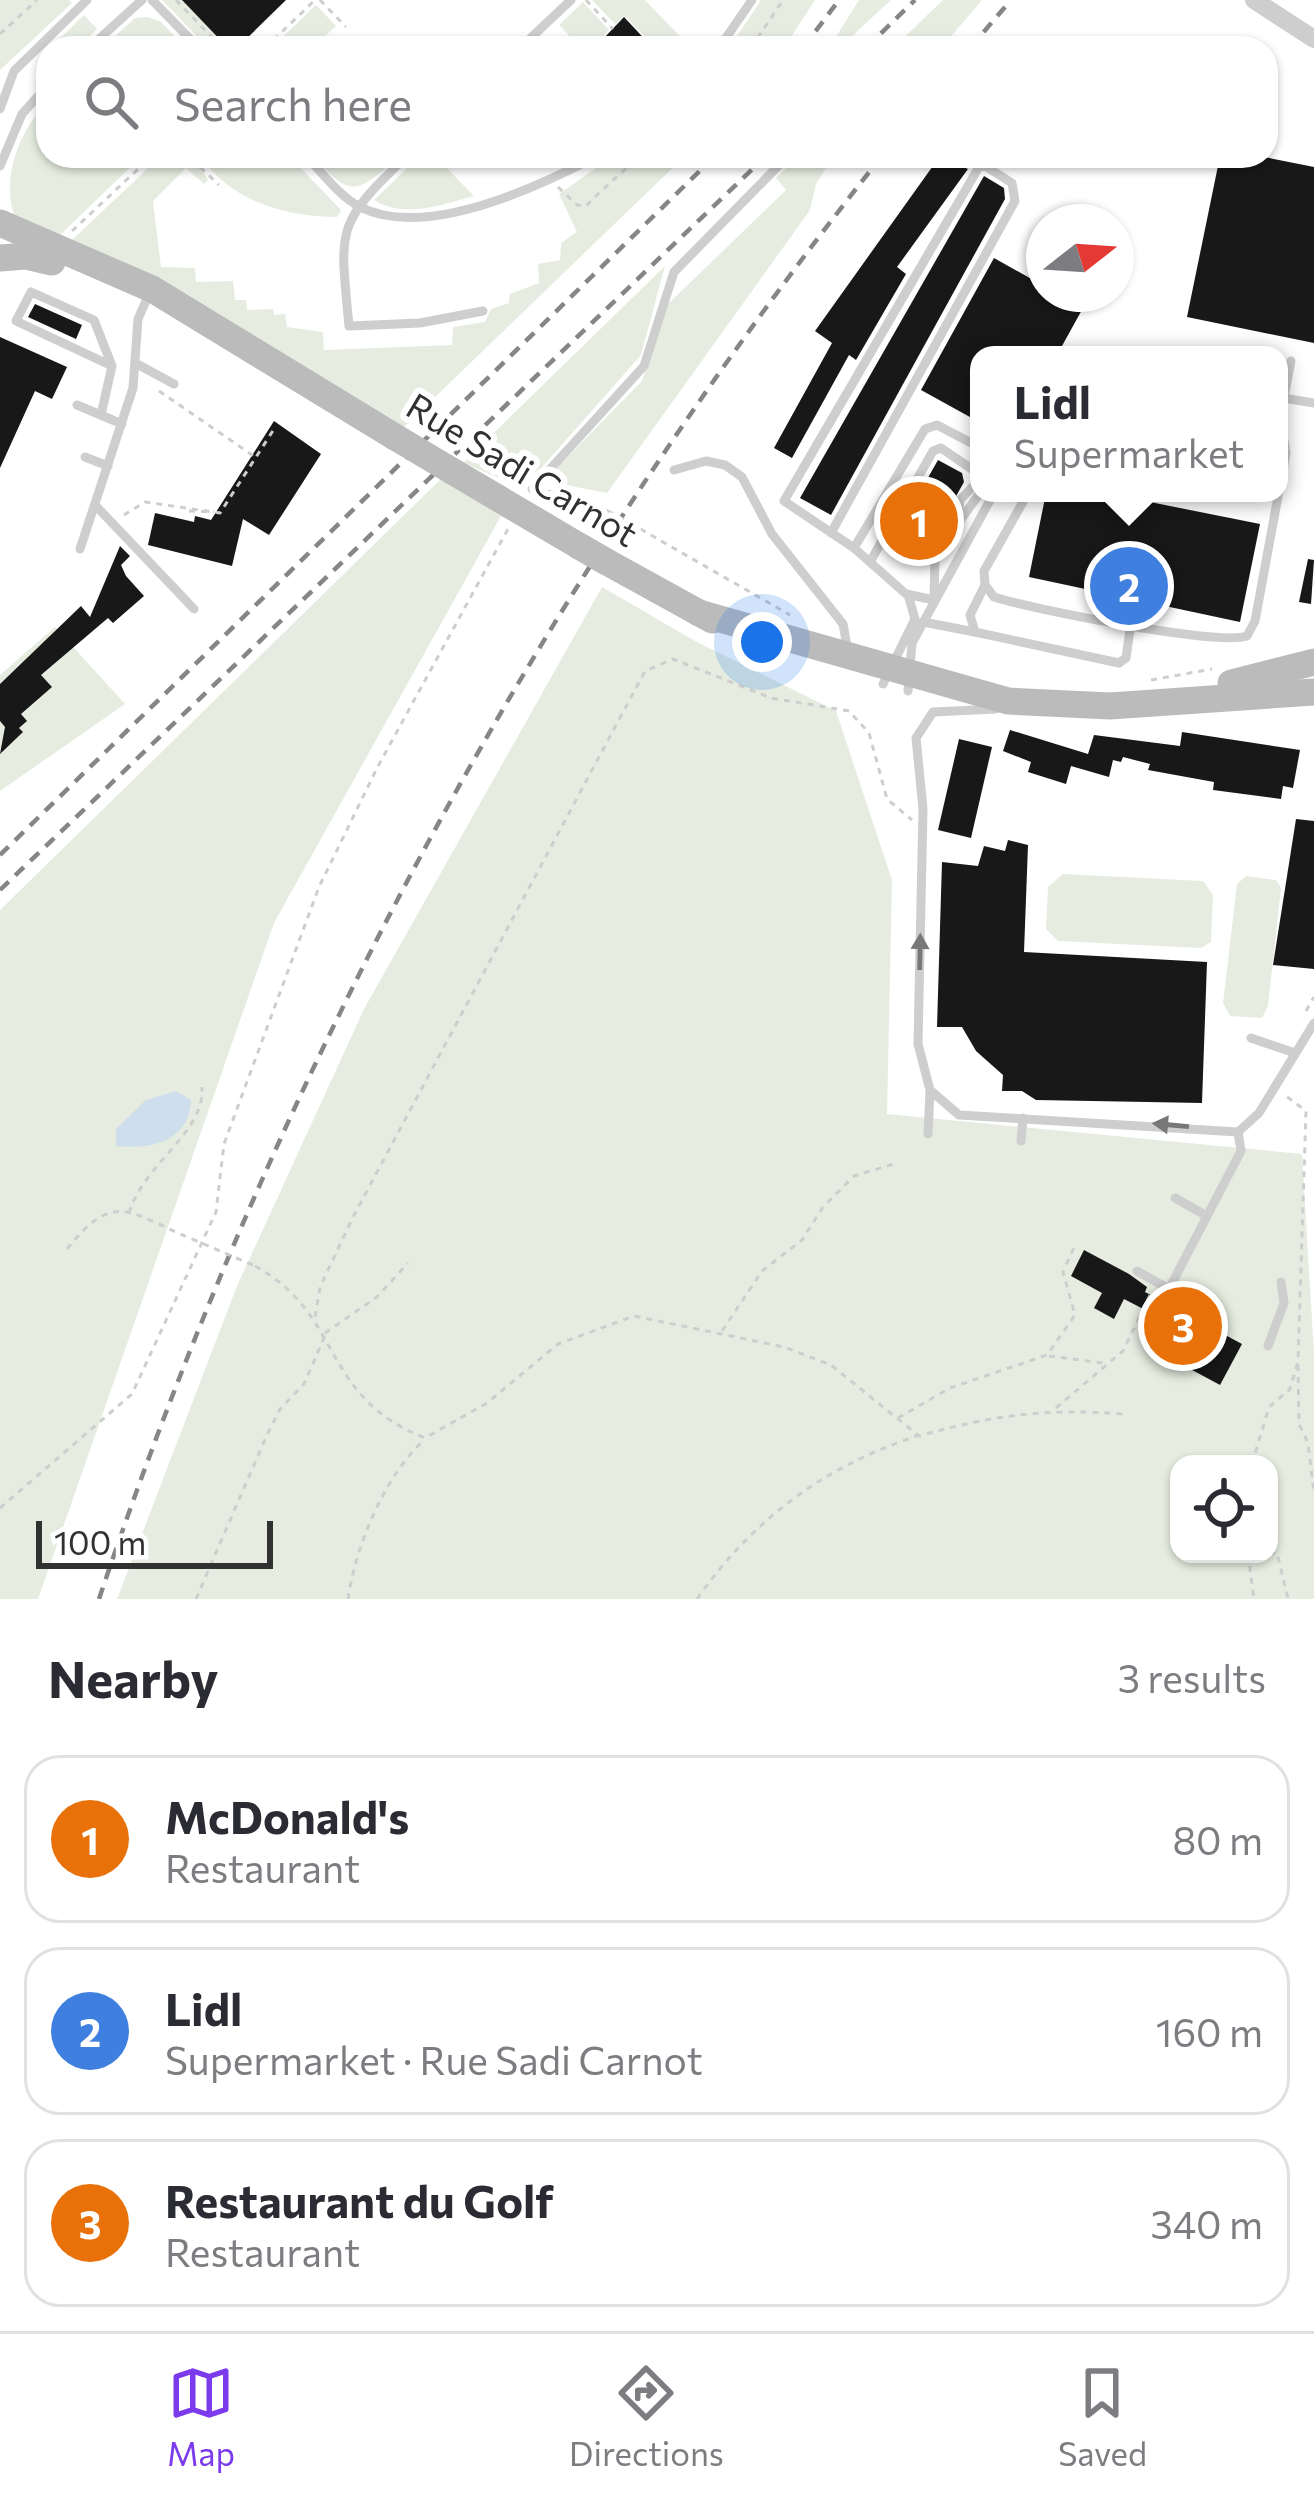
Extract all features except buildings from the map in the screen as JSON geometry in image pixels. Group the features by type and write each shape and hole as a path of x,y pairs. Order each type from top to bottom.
{"main road":[{"name":"Rue Sadi Carnot","path":"0,224 148,296 452,471 525,500 579,546 699,613 784,653 897,681 1017,702 1141,704 1314,692"},
{"name":"Rue Sadi Carnot","path":"0,258 26,256 59,264 148,296"},
{"name":"Rue Sadi Carnot","path":"699,613 845,658 897,681"},
{"name":"Rue Sadi Carnot","path":"1141,704 1314,662"}],"street":[{"path":"1254,0 1314,38"}],"lane":[{"path":"52,36 87,0"},
{"path":"102,36 142,0"},
{"path":"152,0 187,36"},
{"path":"533,36 571,0"},
{"path":"727,36 752,0"},
{"path":"0,109 8,82 36,53"},
{"path":"8,82 32,100"},
{"path":"0,166 36,96"},
{"path":"318,168 355,205 381,216 411,218 512,198 574,168"},
{"path":"394,168 355,205 342,250 349,326 420,323 483,311"},
{"path":"525,500 644,366 674,272 776,168"},
{"path":"897,681 915,619 906,594 854,548 784,501 978,168"},
{"path":"831,532 1015,201 1012,183 989,168"},
{"path":"101,415 112,366 94,320 31,292 16,321 112,366"},
{"path":"80,549 122,424 136,368 138,319 148,296"},
{"path":"1288,375 1291,361"},
{"path":"136,368 175,384"},
{"path":"77,405 122,424"},
{"path":"854,548 925,429 937,425 970,443"},
{"path":"114,447 128,452"},
{"path":"870,562 934,451 941,448 970,470"},
{"path":"85,457 108,466"},
{"path":"674,470 706,461 742,477 772,534 844,626 850,649 845,658"},
{"path":"957,521 960,500 970,488"},
{"path":"934,600 931,565 973,502"},
{"path":"897,681 922,622 989,502"},
{"path":"975,632 970,615 985,585 984,571 1023,502"},
{"path":"985,585 1000,599 1231,640 1252,631 1276,502"},
{"path":"94,505 194,609"},
{"path":"906,594 934,600"},
{"path":"922,622 1119,663 1126,658 1131,623"},
{"path":"928,1134 930,1090 918,1044 923,828 916,738 927,718 941,710 1017,702"},
{"path":"930,1090 959,1115 1238,1132 1258,1113 1314,1023"},
{"path":"1251,1039 1295,1053"},
{"path":"1021,1141 1023,1118"},
{"path":"1137,1270 1169,1289 1241,1151 1238,1132"},
{"path":"1174,1198 1207,1216"},
{"path":"1268,1346 1283,1303 1281,1282"}],"path":[{"path":"0,34 37,0"},
{"path":"176,0 210,36"},
{"path":"279,36 318,0 346,27"},
{"path":"586,0 613,29"},
{"path":"759,36 783,0"},
{"path":"62,241 139,168"},
{"path":"201,168 219,185"},
{"path":"552,179 577,206 586,206 598,188 613,184 628,168"},
{"path":"136,368 161,383 157,394 255,457"},
{"path":"188,510 190,506 220,513 276,426"},
{"path":"0,1508 132,1394 216,1212 224,1144 320,887 377,768 525,500 573,495 795,618"},
{"path":"113,524 145,502 199,515 214,512"},
{"path":"197,523 199,515"},
{"path":"315,1317 320,1287 352,1216 646,671 674,659 771,698 849,711 869,733 887,799 923,828"},
{"path":"129,1213 145,1175 193,1120 202,1087"},
{"path":"1274,1088 1306,1111 1310,1132 1304,1150 1307,1209 1298,1424 1308,1443 1314,1493"},
{"path":"721,1332 762,1271 802,1240 823,1207 854,1176 894,1164"},
{"path":"67,1250 94,1215 129,1213 255,1266 285,1285 315,1317 351,1389 389,1424 425,1438"},
{"path":"1047,1355 1075,1315 1063,1272 1076,1244"},
{"path":"196,1599 266,1436 280,1409 304,1384 324,1335 377,1297 408,1263"},
{"path":"1054,1409 1123,1351 1156,1282"},
{"path":"348,1599 372,1520 406,1456 425,1438 488,1403 579,1333 634,1316 721,1332 831,1365 919,1436"},
{"path":"897,1419 950,1388 1047,1355 1107,1364"},
{"path":"1255,1455 1268,1407 1290,1389 1298,1362"},
{"path":"698,1599 729,1554 775,1509 868,1452 1004,1413 1054,1409 1124,1414"},
{"path":"1278,1555 1288,1599"},
{"path":"1249,1563 1255,1599"}],"shaded area":[{"path":"0,0 72,3 36,36 0,70"},
{"path":"162,0 182,0 216,36 196,36"},
{"path":"592,0 645,0 680,36 644,36 625,16 615,24"},
{"path":"761,0 815,0 792,36 737,36"},
{"path":"859,0 891,0 852,36 836,36"},
{"path":"943,0 982,0 951,36 906,36"},
{"path":"583,2 609,30 603,36 570,36 559,25"},
{"path":"316,5 336,26 325,36 284,36"},
{"path":"84,15 97,29 90,36 62,36"},
{"path":"135,18 160,21 174,36 115,36"},
{"path":"36,115 36,168 130,168 60,235 16,220 11,173"},
{"path":"148,168 186,168 153,201 161,267 195,268 196,282 233,281 235,300 246,300 247,310 273,309 274,315 285,314 287,327 323,332 324,350 452,345 453,327 485,322 491,309 509,303 510,294 539,283 538,264 560,260 561,243 577,232 559,194 596,168 673,168 404,427 284,354 72,240"},
{"path":"186,168 201,168 208,180 204,184"},
{"path":"210,168 301,168 341,210 337,217 279,210 243,195"},
{"path":"325,168 385,168 359,186 334,177"},
{"path":"407,168 447,168 474,196 410,209 374,200"},
{"path":"786,168 826,168 810,210 607,493 544,481 642,381 668,304 786,190 776,178"},
{"path":"665,266 641,355 536,474 502,479 463,463"},
{"path":"444,476 501,516 274,923 38,1599 0,1599 0,910"},
{"path":"602,587 695,641 836,711 892,880 887,1114 1302,1154 1314,1353 1314,1599 117,1599 237,1286 364,1009"},
{"path":"55,627 125,704 0,791 0,675"},
{"path":"1063,874 1203,881 1213,895 1211,942 1201,948 1058,941 1046,929 1048,887"},
{"path":"1246,876 1276,880 1281,888 1268,1006 1262,1018 1230,1016 1223,1003 1237,884"}],"water":[{"path":"176,1091 191,1100 189,1114 176,1134 155,1144 116,1146 116,1129 146,1100"}],"railway":[{"path":"812,36 839,0"},
{"path":"878,36 915,0"},
{"path":"980,36 1011,0"},
{"path":"0,855 703,168"},
{"path":"0,890 753,168"},
{"path":"99,1599 169,1405 247,1214 333,1027 428,843 530,664 640,490 757,320 873,168"}],"place":[{"name":"McDonald's","path":"919,521"},
{"name":"Lidl","path":"1129,586"},
{"name":"Restaurant du Golf","path":"1183,1326"}]}
